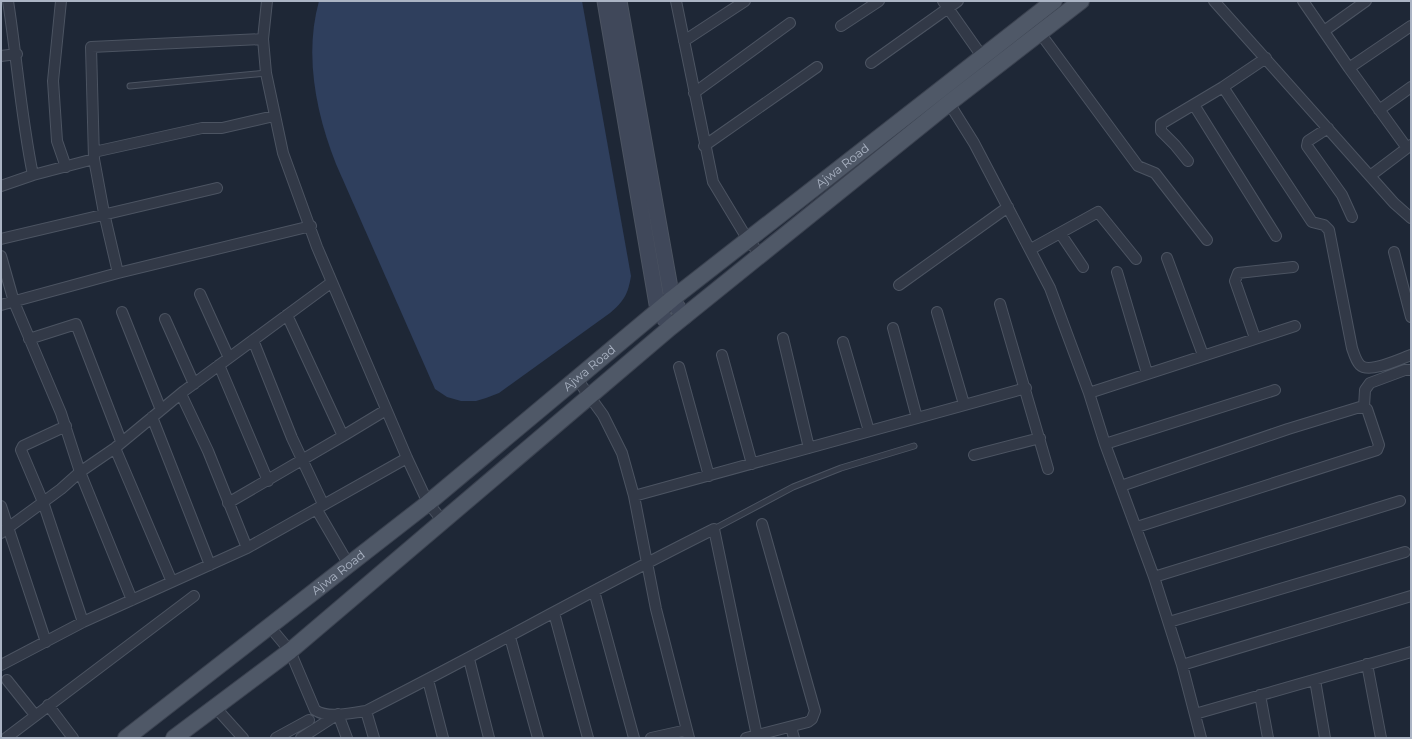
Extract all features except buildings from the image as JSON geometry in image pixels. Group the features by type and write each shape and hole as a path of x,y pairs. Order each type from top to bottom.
{"main road":[{"name":"Ajwa Road","path":"174,738 290,651 442,520 684,317 949,103 987,64 1054,1"},
{"name":"Ajwa Road","path":"126,738 428,503 658,310 748,240 987,64 1040,33 1081,1"}],"street":[{"path":"8,1 17,54 26,139 33,175"},
{"path":"61,1 53,81 58,141 66,166"},
{"path":"267,1 263,39 266,73 283,153 311,226 317,247 386,410 428,503 442,520"},
{"path":"605,1 658,310 671,328"},
{"path":"619,1 672,299 684,317"},
{"path":"676,1 704,146 713,182 748,240 761,255"},
{"path":"684,41 745,1"},
{"path":"841,26 879,1"},
{"path":"871,63 946,4 958,1"},
{"path":"1214,1 1394,203 1411,218"},
{"path":"1304,1 1379,110 1409,147 1370,176"},
{"path":"1324,31 1366,1"},
{"path":"946,4 987,64"},
{"path":"694,93 790,23"},
{"path":"1349,68 1411,26"},
{"path":"1040,33 1138,166 1155,173 1207,240"},
{"path":"118,273 104,214 94,155 91,47 263,39"},
{"path":"1,56 17,54"},
{"path":"1188,161 1176,145 1161,132 1160,127 1266,58"},
{"path":"704,146 817,67"},
{"path":"1223,87 1312,222 1324,225 1329,230 1352,348 1358,364 1363,368 1374,368 1411,355"},
{"path":"1379,110 1411,87"},
{"path":"949,103 974,143 1031,249 1050,288 1089,392 1105,444 1137,527 1154,577 1182,665 1201,738"},
{"path":"1194,105 1276,236"},
{"path":"1,186 66,166 94,155 202,128 222,128 274,116"},
{"path":"1328,128 1308,141 1307,146 1342,195 1352,217"},
{"path":"1,239 217,188"},
{"path":"900,285 1008,207"},
{"path":"1031,249 1098,212 1136,260"},
{"path":"1,305 118,273 311,226"},
{"path":"1060,233 1083,267"},
{"path":"1394,252 1411,317"},
{"path":"1,256 3,270 14,302 66,426 80,472 132,600"},
{"path":"1167,258 1203,355"},
{"path":"1255,338 1235,281 1236,276 1238,273 1293,267"},
{"path":"1117,272 1147,373"},
{"path":"4,531 219,365 332,282"},
{"path":"200,294 230,358"},
{"path":"1000,304 1026,388 1048,469"},
{"path":"122,312 161,410"},
{"path":"937,312 964,404"},
{"path":"287,315 343,436"},
{"path":"165,319 194,384"},
{"path":"29,339 76,324 118,444 172,582"},
{"path":"1089,392 1295,326"},
{"path":"893,328 917,418"},
{"path":"783,338 809,448"},
{"path":"253,340 320,507 349,565"},
{"path":"843,342 869,431"},
{"path":"722,355 752,464"},
{"path":"219,365 268,481"},
{"path":"679,367 709,476"},
{"path":"1364,407 1365,390 1370,383 1405,370 1411,370"},
{"path":"577,378 603,415 622,453 634,496 646,563 688,734 651,738"},
{"path":"634,496 1026,388"},
{"path":"1105,444 1275,390"},
{"path":"181,394 208,451 247,548"},
{"path":"1121,486 1288,429 1364,407"},
{"path":"1137,527 1377,450 1379,445 1368,409 1364,407"},
{"path":"228,503 302,461 386,410"},
{"path":"152,417 210,565"},
{"path":"66,426 23,446 22,450 43,502 83,622"},
{"path":"974,456 1040,438"},
{"path":"2,662 46,642 83,622 247,548 407,458"},
{"path":"1154,577 1400,501"},
{"path":"1,506 4,531 46,642"},
{"path":"270,627 290,651 315,710 320,714 366,711 469,659 646,563 714,529 749,737 808,722 812,719 815,711 762,524"},
{"path":"1169,622 1405,552"},
{"path":"594,591 634,738"},
{"path":"6,738 194,596"},
{"path":"1182,665 1411,596"},
{"path":"554,613 588,738"},
{"path":"510,637 538,738"},
{"path":"1195,714 1411,652"},
{"path":"469,659 488,738"},
{"path":"1367,664 1381,738"},
{"path":"7,680 35,715"},
{"path":"428,680 443,738"},
{"path":"1315,680 1325,738"},
{"path":"1260,695 1268,738"},
{"path":"48,705 72,738"},
{"path":"215,707 244,738"},
{"path":"366,711 374,738"},
{"path":"301,738 338,714"},
{"path":"338,714 347,738"},
{"path":"276,738 309,720"},
{"path":"791,727 794,738"}],"lane":[{"path":"130,86 266,73"},
{"path":"714,529 793,488 841,468 914,446"}],"water":[{"path":"319,1 582,1 631,276 630,282 625,297 610,313 499,393 476,401 461,401 447,397 435,389 336,164 323,125 314,84 313,63 315,21"}]}
